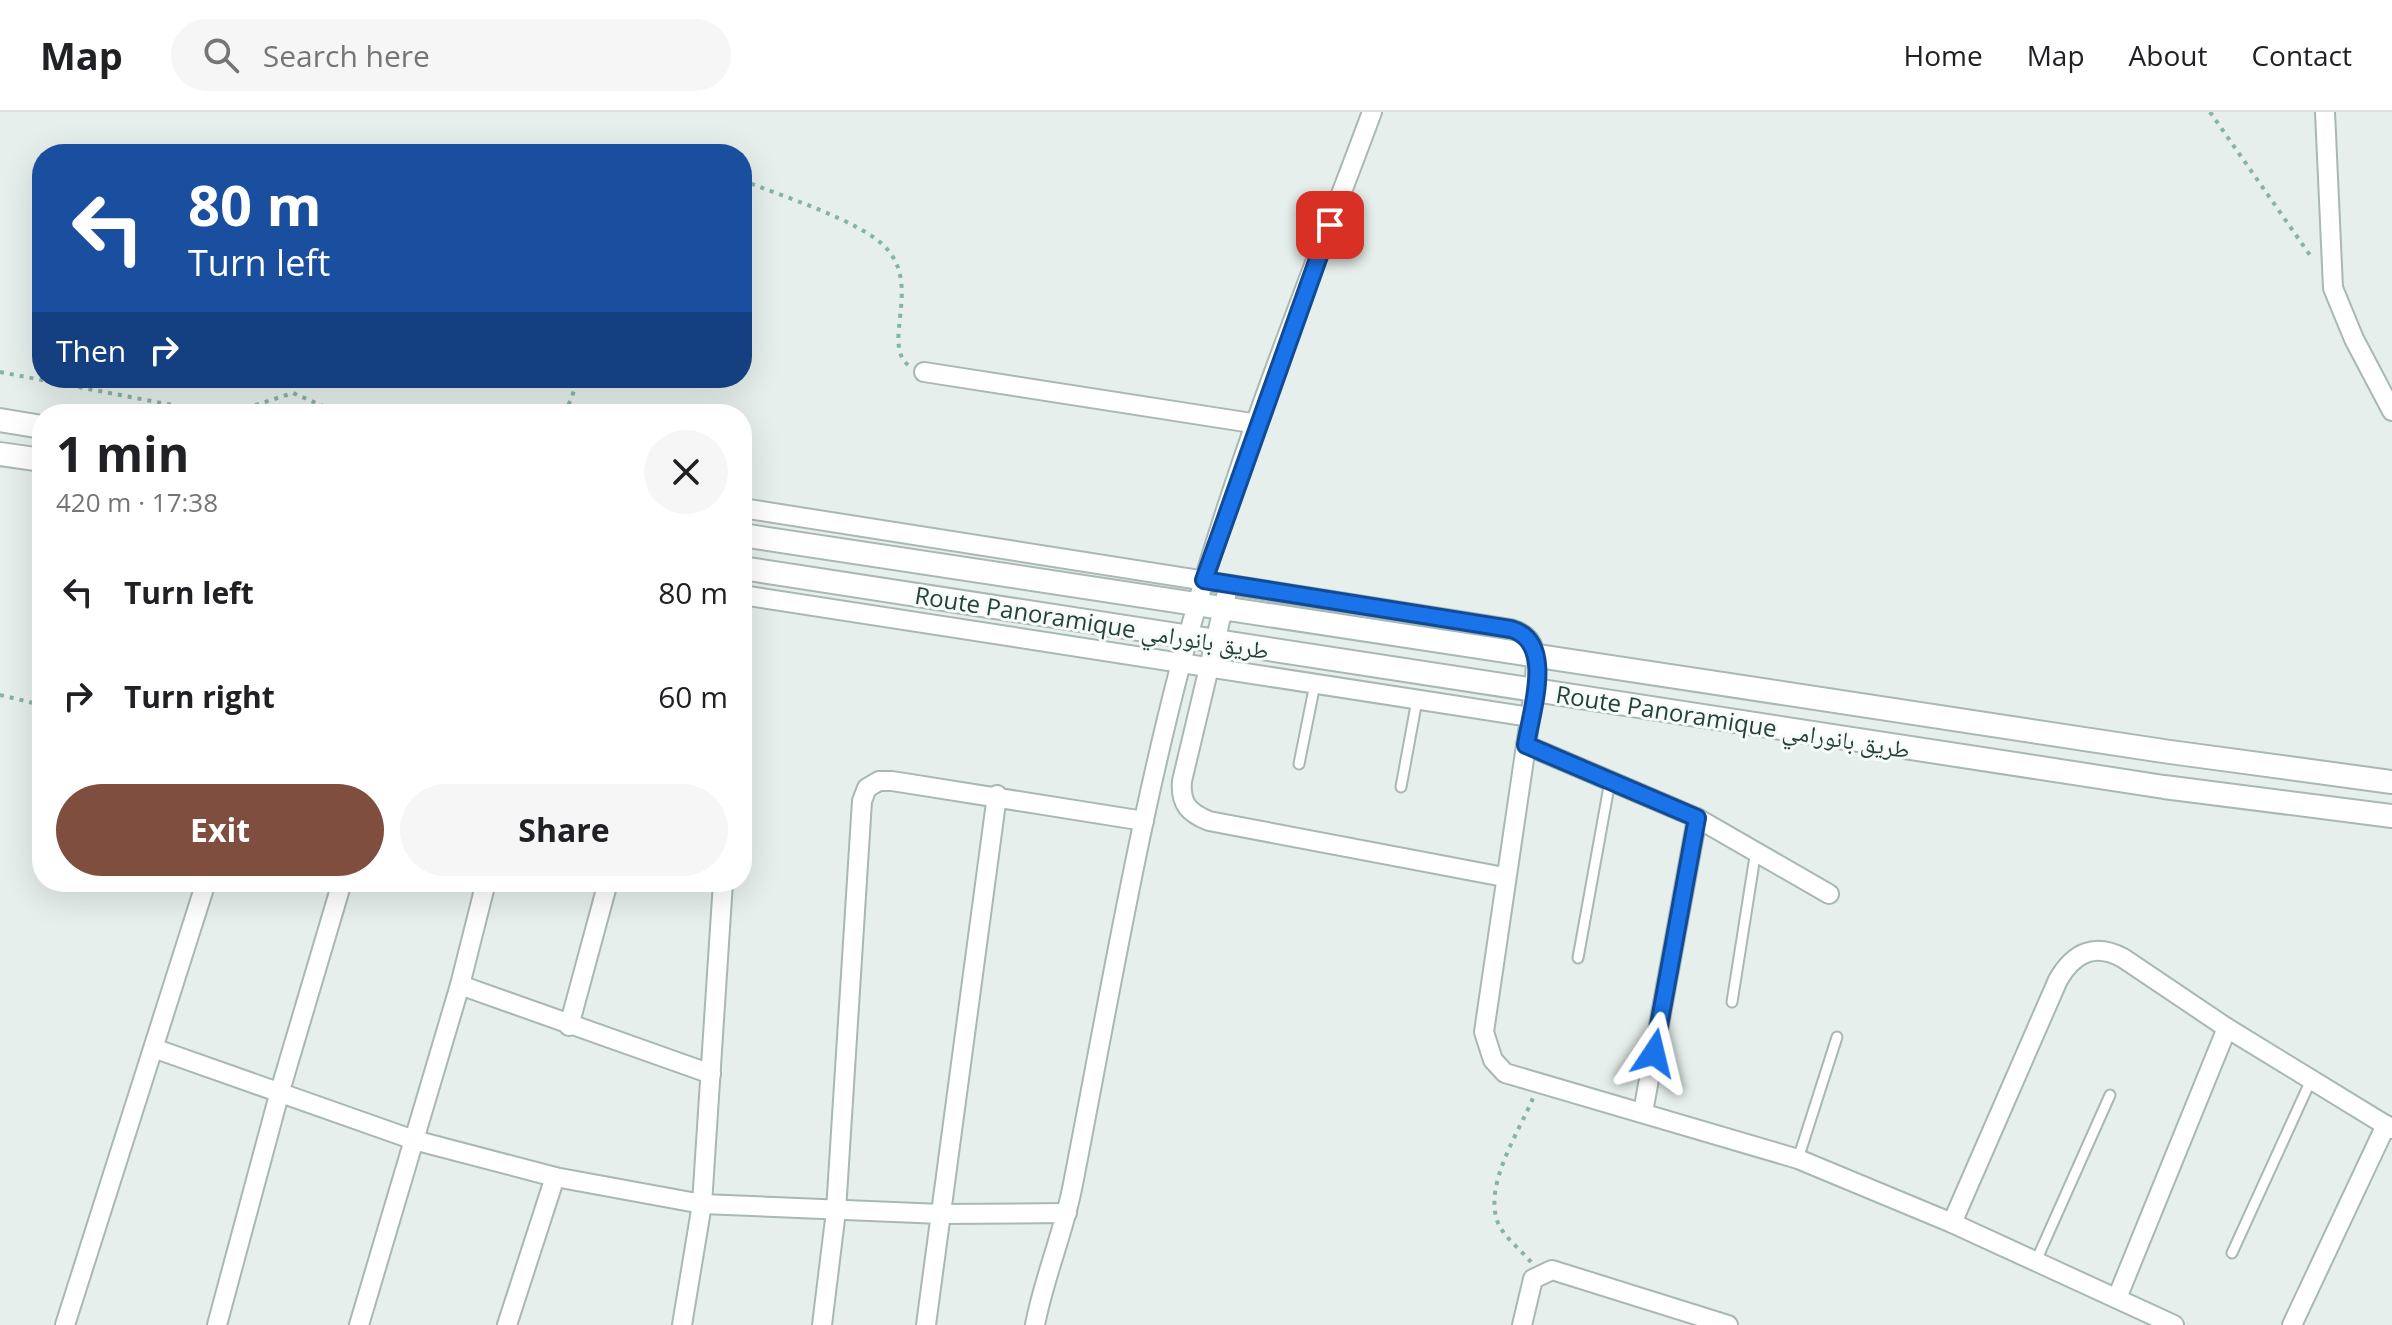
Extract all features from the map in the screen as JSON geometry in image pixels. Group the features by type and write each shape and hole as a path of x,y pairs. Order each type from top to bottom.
{"street":[{"path":"1035,1325 1042,1288 1067,1213 1144,821 1188,637 1204,580 1258,424 1372,112"},
{"path":"2325,112 2333,288 2354,339 2392,411"},
{"path":"924,372 1258,424"},
{"path":"0,420 32,425"},
{"path":"0,454 32,459"},
{"path":"752,510 1511,629 1529,638 1537,658 1534,691 1504,877 1484,1032 1493,1060 1505,1073 1798,1159 1952,1223 2174,1325"},
{"name":"Route Panoramique طريق بانورامي","path":"752,537 1537,658 2392,782"},
{"name":"Route Panoramique طريق بانورامي","path":"752,570 2164,787 2392,816"},
{"path":"1229,584 1182,781 1181,795 1186,808 1196,816 1504,877"},
{"path":"752,597 1530,717"},
{"path":"1526,745 1610,778 1697,818 1829,894"},
{"path":"822,1325 836,1211 863,796 872,784 892,781 997,795 1144,821"},
{"path":"926,1325 997,795"},
{"path":"1643,1112 1697,818"},
{"path":"65,1325 156,1049 203,892"},
{"path":"217,1325 280,1091 339,892"},
{"path":"359,1325 460,985 483,892"},
{"path":"569,1026 605,892"},
{"path":"682,1325 702,1204 722,892"},
{"path":"1952,1223 2058,980 2077,955 2092,949 2109,950 2227,1028 2389,1127 2292,1325"},
{"path":"460,985 711,1074"},
{"path":"2117,1298 2227,1028"},
{"path":"156,1049 414,1140 555,1177 702,1204 941,1214 1067,1213"},
{"path":"507,1325 555,1177"},
{"path":"1522,1325 1529,1287 1541,1272 1565,1272 1728,1325"}],"lane":[{"path":"1299,764 1315,684"},
{"path":"1401,787 1417,700"},
{"path":"1578,958 1610,778"},
{"path":"1732,1002 1756,850"},
{"path":"1798,1159 1837,1037"},
{"path":"2232,1253 2311,1080"},
{"path":"2036,1261 2110,1095"}],"path":[{"path":"2210,112 2333,288"},
{"path":"752,184 855,227 887,248 898,265 903,285 904,303 897,349 912,369 924,372"},
{"path":"0,372 32,378"},
{"path":"80,388 160,404"},
{"path":"259,404 293,393 318,404"},
{"path":"0,695 32,703"},
{"path":"1539,1085 1499,1177 1495,1197 1499,1225 1541,1272"}],"route":[{"path":"1330,225 1204,580 1511,629 1529,638 1537,658 1526,745 1610,778 1697,818 1654,1053"}]}
